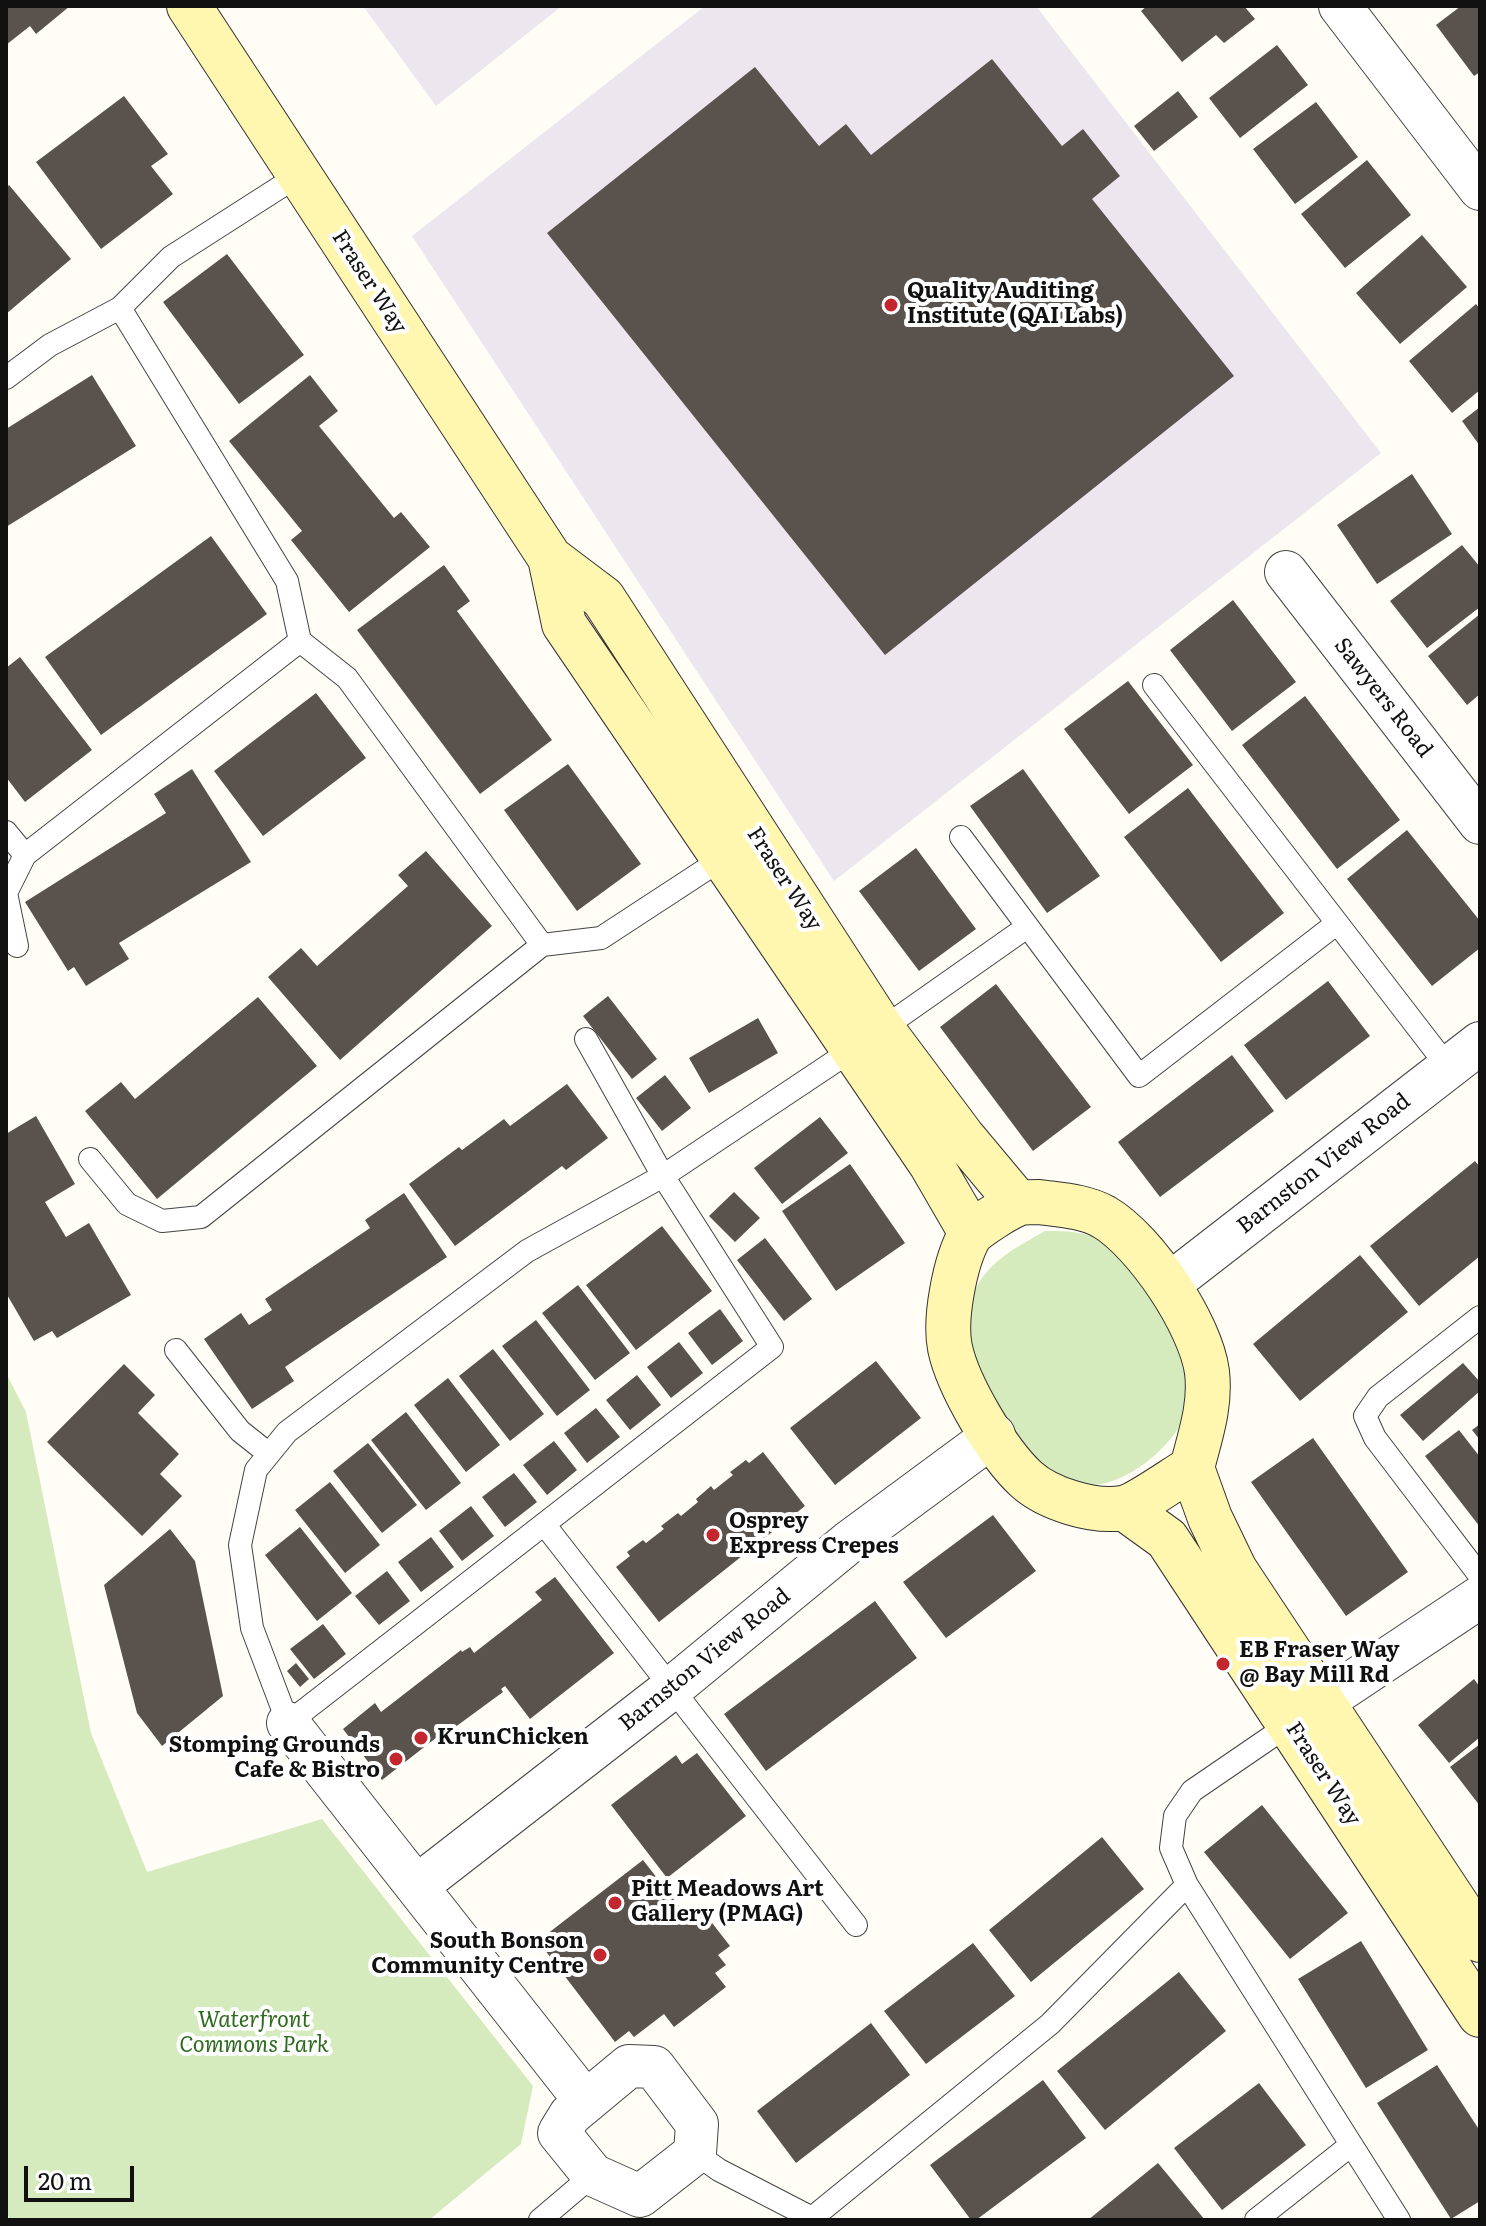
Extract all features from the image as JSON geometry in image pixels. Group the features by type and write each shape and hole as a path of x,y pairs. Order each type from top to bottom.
{"street":[{"name":"Fraser Way","path":"189,6 550,558 564,624 740,848 867,1040 931,1164 971,1233"},
{"path":"1340,6 1480,189"},
{"name":"Sawyers Road","path":"1286,572 1480,823"},
{"name":"Fraser Way","path":"867,1040 966,1142 1018,1203"},
{"name":"Barnston View Road","path":"1168,1285 1464,1055"},
{"path":"1018,1203 1074,1206 1102,1216 1127,1233 1168,1285 1186,1315 1207,1370 1207,1413 1192,1468 1124,1508 1083,1507 1053,1496 1027,1480 994,1435 960,1378 949,1346 949,1313 957,1272 971,1233 1018,1203"},
{"name":"Barnston View Road","path":"417,1886 672,1688 849,1542 994,1435"},
{"name":"Fraser Way","path":"1192,1468 1210,1518 1307,1713 1480,2015"},
{"name":"Fraser Way","path":"1124,1508 1167,1539 1307,1713 1480,1940"},
{"path":"1307,1713 1480,1597"},
{"path":"288,1723 586,2102"},
{"path":"629,2066 654,2067 697,2124 695,2153 640,2196 593,2175 559,2133 570,2115 586,2102 629,2066"}],"lane":[{"path":"6,378 50,345 120,308 171,257 299,175"},
{"path":"120,308 287,581 300,641 347,678 542,945"},
{"path":"17,946 6,893 25,855 300,641"},
{"path":"1154,685 1336,924 1464,1055"},
{"path":"6,832 25,855"},
{"path":"961,837 1139,1076 1336,924"},
{"path":"90,1159 127,1204 162,1221 201,1217 542,945 601,938 740,848"},
{"path":"586,1039 663,1176 772,1347 288,1723 252,1628 240,1545 256,1470 287,1432 527,1251 663,1176 867,1040 1027,927"},
{"path":"1480,1317 1378,1397 1365,1416 1375,1438 1480,1576"},
{"path":"176,1350 240,1431 269,1454"},
{"path":"544,1524 856,1925"},
{"path":"1307,1713 1192,1791 1175,1816 1171,1848 1187,1885 1399,2220"},
{"path":"695,2153 719,2170 812,2219 1050,2024 1187,1885"},
{"path":"1256,2220 1351,2145"},
{"path":"540,2220 593,2175"}],"shaded area":[{"path":"363,6 562,6 436,106"},
{"path":"705,6 1036,6 1381,453 834,881 412,236"}],"green space":[{"path":"1045,1231 1097,1238 1113,1250 1159,1313 1178,1345 1187,1370 1187,1411 1175,1434 1136,1470 1100,1484 1075,1485 1062,1481 1039,1462 998,1406 972,1351 970,1305 982,1278 1006,1255"},
{"name":"Waterfront Commons Park","path":"6,1373 26,1412 91,1733 147,1872 322,1819 533,2086 521,2144 429,2220 10,2220 6,2210"}],"building":[{"path":"6,6 70,6 36,34 30,26 6,45"},
{"path":"1147,6 1244,6 1255,19 1224,43 1216,35 1182,62 1141,11"},
{"path":"1461,6 1480,6 1480,72 1474,76 1436,25"},
{"path":"1277,45 1308,85 1240,138 1209,98"},
{"name":"Quality Auditing Institute (QAI Labs)","path":"992,59 1062,146 1083,129 1120,176 1092,199 1234,376 885,655 547,233 755,67 819,146 846,124 871,155"},
{"path":"1178,91 1198,117 1154,151 1134,126"},
{"path":"124,96 168,154 151,166 173,194 101,249 36,162"},
{"path":"1316,102 1358,157 1295,204 1253,149"},
{"path":"1367,160 1411,215 1345,268 1301,214"},
{"path":"9,185 71,259 6,314 6,188"},
{"path":"1422,235 1467,287 1400,344 1356,293"},
{"path":"227,254 304,355 239,404 163,302"},
{"path":"1476,304 1480,309 1480,390 1452,413 1409,361"},
{"path":"92,375 136,446 6,527 6,429"},
{"path":"310,375 338,411 319,426 394,518 401,512 430,547 349,612 291,540 302,531 229,441"},
{"path":"1480,407 1480,446 1462,421"},
{"path":"1412,474 1452,534 1377,584 1337,525"},
{"path":"211,536 267,614 101,735 45,657"},
{"path":"1462,545 1480,567 1480,607 1427,648 1390,601"},
{"path":"444,565 470,601 457,611 552,740 480,794 357,630"},
{"path":"1233,600 1296,682 1232,731 1170,650"},
{"path":"1480,614 1480,694 1467,705 1428,656"},
{"path":"20,657 92,750 25,802 6,777 6,668"},
{"path":"1128,681 1193,765 1129,814 1064,729"},
{"path":"316,693 366,758 263,836 214,771"},
{"path":"1305,696 1400,820 1337,869 1242,745"},
{"path":"568,764 641,864 577,911 504,810"},
{"path":"192,769 251,862 119,943 129,959 86,986 74,967 68,971 25,902 166,813 154,794"},
{"path":"1023,769 1100,876 1047,913 970,806"},
{"path":"1188,788 1284,913 1221,962 1124,837"},
{"path":"1407,830 1480,921 1480,948 1432,986 1347,879"},
{"path":"916,848 976,929 919,971 859,891"},
{"path":"426,851 492,926 340,1060 268,977 301,948 317,966 408,886 398,875"},
{"path":"1328,981 1370,1036 1286,1100 1244,1045"},
{"path":"996,984 1091,1107 1033,1151 940,1027"},
{"path":"608,996 657,1059 632,1079 583,1016"},
{"path":"258,997 317,1066 157,1199 85,1111 121,1082 135,1099"},
{"path":"758,1018 778,1053 709,1093 689,1058"},
{"path":"1232,1055 1274,1111 1160,1197 1118,1142"},
{"path":"665,1075 691,1108 662,1131 636,1098"},
{"path":"567,1084 608,1138 566,1170 562,1166 455,1246 409,1184 504,1119 510,1126"},
{"path":"36,1116 75,1184 45,1202 66,1237 89,1223 131,1295 57,1338 52,1331 34,1341 6,1293 6,1134"},
{"path":"820,1117 848,1153 782,1204 754,1168"},
{"path":"1475,1161 1480,1167 1480,1256 1419,1306 1370,1246"},
{"path":"850,1164 905,1243 836,1291 782,1211"},
{"path":"734,1192 760,1218 735,1242 709,1216"},
{"path":"404,1193 447,1257 285,1367 294,1381 252,1409 204,1339 241,1313 249,1325 272,1310 265,1299 370,1228 365,1220"},
{"path":"662,1226 712,1291 636,1350 586,1285"},
{"path":"765,1238 812,1299 784,1321 737,1260"},
{"path":"1360,1255 1408,1312 1300,1401 1253,1344"},
{"path":"578,1285 630,1353 595,1380 542,1313"},
{"path":"720,1309 743,1341 712,1365 688,1333"},
{"path":"536,1320 590,1390 557,1416 502,1346"},
{"path":"679,1342 703,1373 671,1398 647,1367"},
{"path":"493,1349 544,1414 510,1441 459,1376"},
{"path":"876,1361 921,1418 835,1485 790,1428"},
{"path":"1463,1363 1480,1382 1480,1391 1423,1441 1400,1415"},
{"path":"124,1364 155,1395 138,1413 179,1454 160,1474 182,1496 142,1536 47,1442"},
{"path":"637,1375 661,1405 630,1430 606,1400"},
{"path":"448,1378 500,1445 466,1472 414,1405"},
{"path":"596,1408 620,1437 587,1463 564,1433"},
{"path":"406,1412 461,1483 426,1510 371,1440"},
{"path":"1480,1424 1480,1440 1472,1430"},
{"path":"1459,1430 1480,1457 1480,1527 1425,1456"},
{"path":"1313,1438 1408,1572 1346,1616 1251,1482"},
{"path":"554,1441 577,1470 547,1495 523,1465"},
{"path":"368,1443 417,1505 382,1533 333,1471"},
{"name":"Osprey Express Crepes","path":"763,1452 805,1506 659,1622 616,1567 630,1556 627,1552 643,1540 646,1543 678,1513 681,1516 711,1486 714,1490 733,1475 730,1472"},
{"path":"514,1473 537,1502 505,1527 482,1497"},
{"path":"330,1482 380,1545 345,1573 295,1510"},
{"path":"471,1506 494,1536 462,1561 439,1531"},
{"path":"993,1515 1036,1571 946,1638 903,1582"},
{"path":"300,1527 352,1593 317,1621 265,1555"},
{"path":"170,1529 195,1561 223,1696 162,1746 137,1713 104,1585"},
{"path":"431,1537 454,1567 421,1592 398,1562"},
{"path":"387,1571 410,1601 379,1625 355,1596"},
{"path":"555,1577 614,1653 530,1719 505,1686 501,1689 503,1692 443,1736 441,1734 382,1780 343,1729 375,1703 381,1712 461,1650 470,1647 474,1653 542,1600 535,1592"},
{"path":"875,1601 917,1658 766,1771 724,1714"},
{"path":"323,1624 346,1654 314,1679 290,1649"},
{"path":"296,1663 309,1679 300,1687 287,1671"},
{"path":"1474,1679 1480,1687 1480,1737 1449,1763 1418,1725"},
{"path":"1480,1744 1480,1806 1450,1767"},
{"path":"697,1753 746,1816 667,1878 611,1805 676,1755 682,1764"},
{"path":"1262,1805 1348,1913 1290,1959 1204,1852"},
{"path":"1102,1837 1144,1889 1031,1982 989,1930"},
{"path":"643,1860 689,1919 702,1910 730,1946 718,1955 726,1965 715,1973 726,1987 674,2027 664,2014 634,2037 629,2031 615,2042 538,1941"},
{"path":"1361,1941 1428,2050 1366,2088 1298,1979"},
{"path":"973,1943 1015,1996 926,2064 884,2011"},
{"path":"1179,1972 1226,2031 1105,2130 1057,2071"},
{"path":"871,2023 910,2075 796,2163 757,2111"},
{"path":"1437,2065 1480,2131 1480,2201 1451,2219 1377,2103"},
{"path":"1043,2080 1086,2138 976,2220 971,2220 930,2165"},
{"path":"1259,2083 1306,2145 1222,2210 1174,2148"},
{"path":"1158,2163 1205,2220 1088,2220"}],"place":[{"name":"Quality Auditing Institute (QAI Labs)","path":"891,305"},
{"name":"Osprey Express Crepes","path":"713,1535"},
{"name":"EB Fraser Way @ Bay Mill Rd","path":"1223,1664"},
{"name":"KrunChicken","path":"421,1738"},
{"name":"Stomping Grounds Cafe & Bistro","path":"396,1759"},
{"name":"Pitt Meadows Art Gallery (PMAG)","path":"615,1903"},
{"name":"South Bonson Community Centre","path":"600,1955"}]}
